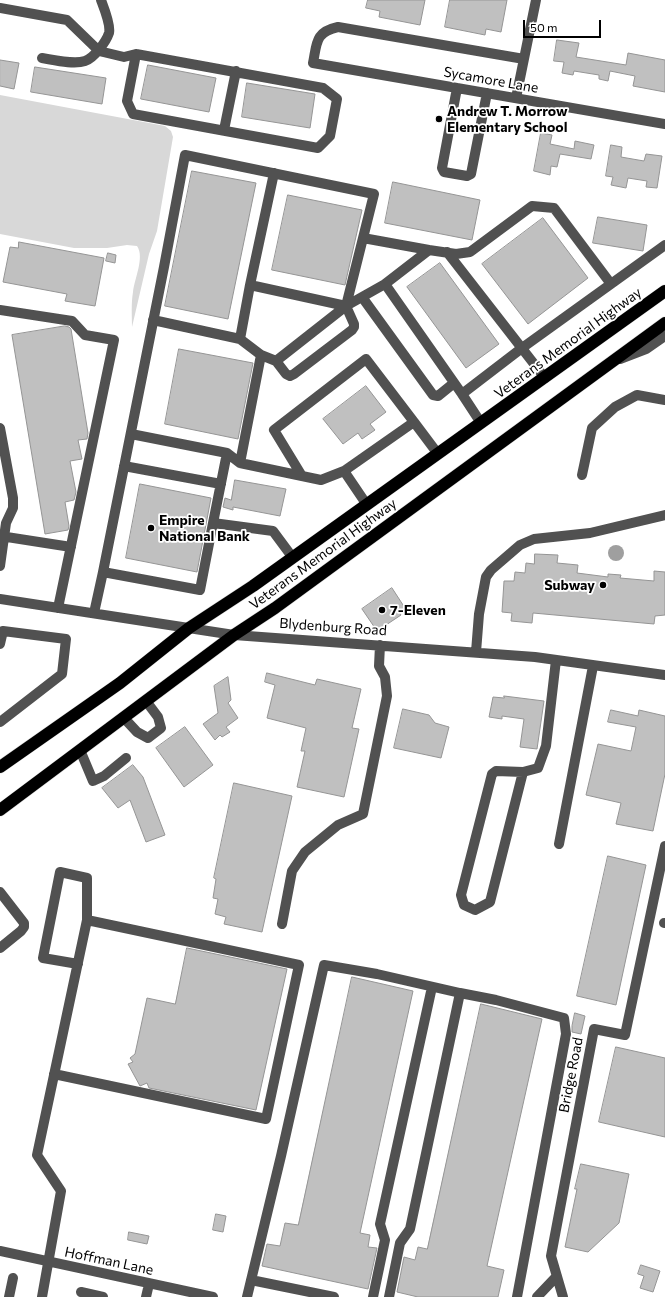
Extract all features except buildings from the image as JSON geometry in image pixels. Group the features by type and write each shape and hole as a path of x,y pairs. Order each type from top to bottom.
{"highway":[{"name":"Veterans Memorial Highway","path":"0,767 120,683 189,628 293,558 665,291"},
{"name":"Veterans Memorial Highway","path":"0,810 234,635 275,608 665,323"}],"street":[{"path":"42,58 64,62 85,61 99,50 109,32 106,12 101,0"},
{"path":"516,98 536,0"},
{"path":"0,8 67,20 99,50 124,57 136,54 323,88 337,99 330,136 318,148 133,114 128,101 136,54"},
{"name":"Sycamore Lane","path":"524,59 338,27 323,32 318,39 313,63 665,124"},
{"path":"224,130 236,71"},
{"path":"457,88 442,168 444,172 467,176 471,174 486,93"},
{"path":"94,613 131,434 185,154 374,194 346,306 354,327 294,374 290,376 286,374 276,361 261,355 240,339 153,320"},
{"path":"240,339 274,173"},
{"path":"363,238 456,254 470,252 532,206 554,208 611,284"},
{"path":"462,394 522,348 665,245"},
{"path":"276,361 346,306 385,284 429,250"},
{"path":"447,252 545,378"},
{"path":"385,284 481,423"},
{"path":"250,285 346,306"},
{"path":"362,297 433,395 438,396 454,383"},
{"path":"0,310 72,321 85,334 114,340 58,608"},
{"path":"611,362 646,349 665,336"},
{"path":"240,463 261,355"},
{"path":"302,476 274,430 366,359 438,454"},
{"path":"582,475 592,428 615,407 637,394 665,400"},
{"path":"131,434 227,453 240,463 321,480 344,471 414,422"},
{"path":"0,428 13,498 13,508 6,523 2,537 0,566"},
{"path":"102,572 200,590 227,453"},
{"path":"124,466 221,484"},
{"path":"344,471 367,505"},
{"path":"476,652 479,614 486,577 491,570 520,545 534,539 590,533 665,515"},
{"path":"213,523 273,531 293,558"},
{"path":"2,537 71,547"},
{"name":"Blydenburg Road","path":"0,599 234,635 534,657 665,675"},
{"path":"0,644 3,631 66,639 62,674 0,722"},
{"path":"282,924 292,871 305,852 338,825 363,814 387,696 385,677 379,666 380,645"},
{"path":"524,772 490,902 475,910 464,905 461,895 492,774 496,771 524,772 538,768 546,746 556,660"},
{"path":"559,844 593,666"},
{"path":"124,718 137,732 148,738 161,728 158,717 146,701"},
{"path":"80,750 92,781 104,776 126,758"},
{"name":"Bridge Road","path":"563,1297 551,1256 594,1029 625,1035 665,846"},
{"path":"42,1297 61,1191 37,1154 88,920 87,878 60,872 43,958 78,964"},
{"path":"0,892 24,923 24,927 21,931 1,944"},
{"path":"54,1074 266,1119 299,965 88,920"},
{"path":"247,1297 324,966 377,974 496,1000 564,1018 566,1034 517,1297"},
{"path":"373,1297 384,1240 380,1224 432,987"},
{"path":"389,1297 400,1243 410,1229 460,993"},
{"path":"384,1240 400,1243"},
{"name":"Hoffman Lane","path":"0,1251 213,1297"},
{"path":"537,1297 557,1276"},
{"path":"9,1297 13,1278"},
{"path":"251,1280 334,1297"},
{"path":"146,1297 148,1284"},
{"path":"81,1292 103,1297"}],"shaded area":[{"path":"0,95 165,126 171,131 173,137 157,231 149,254 132,327 132,296 140,262 137,246 127,245 107,248 74,248 0,234"},
{"path":"613,545 619,545 624,550 622,559 619,561 613,561 608,556 608,550"}],"place":[{"name":"Andrew T. Morrow Elementary School","path":"439,119"},
{"name":"Empire National Bank","path":"151,528"},
{"name":"Subway","path":"603,585"},
{"name":"7-Eleven","path":"382,610"}]}
